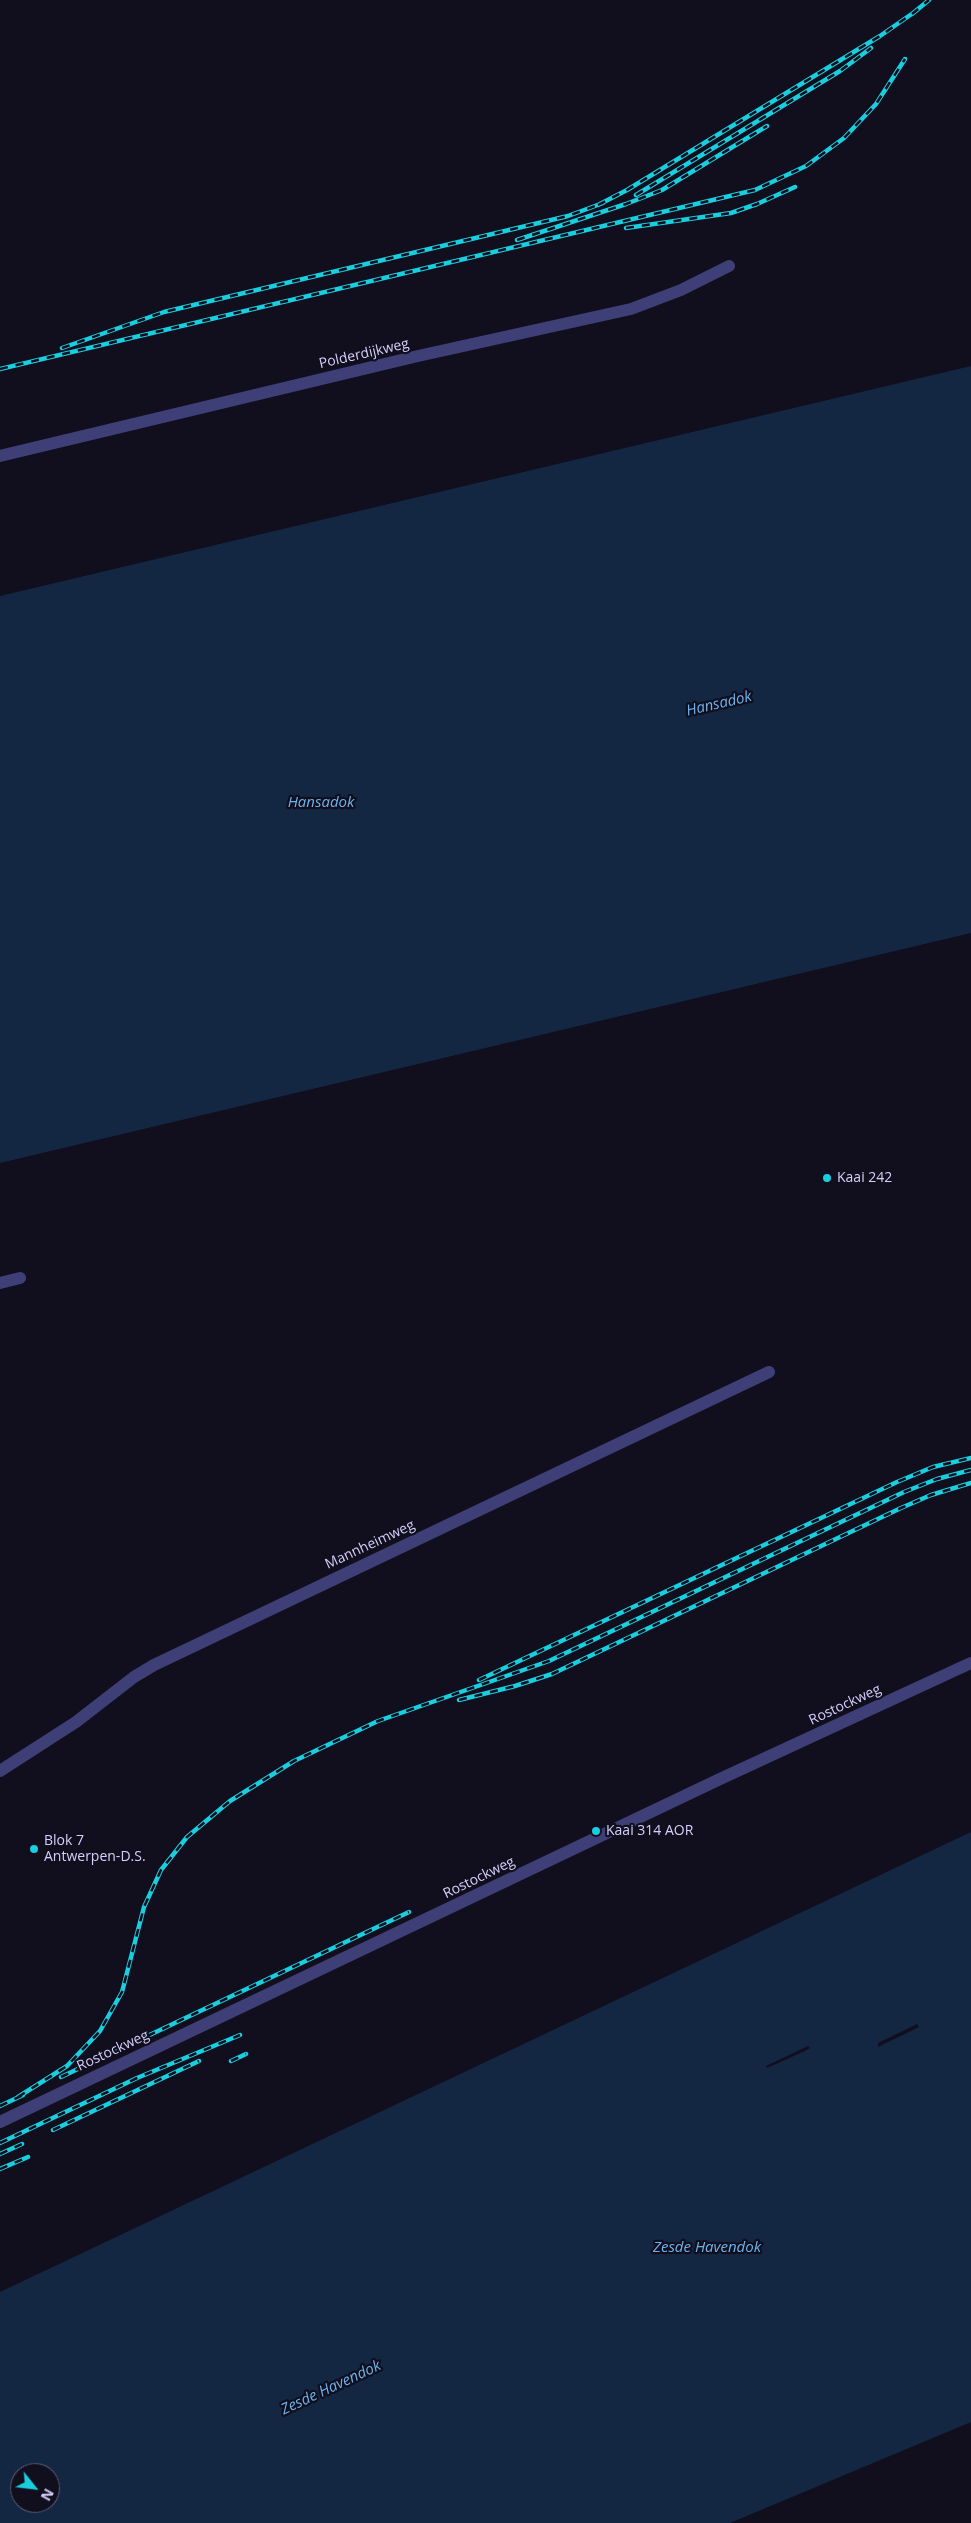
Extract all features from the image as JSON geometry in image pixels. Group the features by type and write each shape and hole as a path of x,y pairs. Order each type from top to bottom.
{"street":[{"name":"Polderdijkweg","path":"0,456 399,361 631,309 681,290 729,266"},
{"path":"0,1283 20,1278"},
{"name":"Mannheimweg","path":"0,1771 76,1722 134,1677 161,1661 769,1372"},
{"name":"Rostockweg","path":"0,2122 971,1663"}],"water":[{"name":"Hansadok","path":"971,366 971,933 0,1163 0,596"},
{"name":"Zesde Havendok","path":"971,1832 971,2422 730,2523 0,2523 0,2292"}],"pier":[{"path":"917,2024 919,2027 878,2047 878,2043"},
{"path":"808,2046 810,2048 805,2051 767,2068 766,2066"}],"railway":[{"path":"912,14 929,0"},
{"path":"598,205 627,190 880,36 916,11"},
{"path":"636,195 840,71 871,48"},
{"path":"0,369 755,190 806,166 844,138 876,104 905,59"},
{"path":"517,240 662,190 767,126"},
{"path":"626,228 731,213 795,187"},
{"path":"62,348 164,312 568,216 603,203"},
{"path":"479,1680 897,1482 933,1467 971,1458"},
{"path":"18,2097 67,2066 100,2031 122,1992 144,1907 161,1870 187,1837 230,1801 294,1761 378,1721 549,1661 904,1492 937,1479 971,1470"},
{"path":"459,1700 515,1686 552,1674 901,1508 931,1495 971,1483"},
{"path":"61,2077 409,1912"},
{"path":"0,2143 137,2078 240,2035"},
{"path":"231,2061 246,2054"},
{"path":"53,2130 199,2061"},
{"path":"0,2106 23,2095"},
{"path":"0,2154 22,2144"},
{"path":"0,2169 28,2157"}],"place":[{"name":"Kaai 242","path":"827,1178"},
{"name":"Kaai 314 AOR","path":"596,1831"},
{"name":"Blok 7 Antwerpen-D.S.","path":"34,1849"}]}
